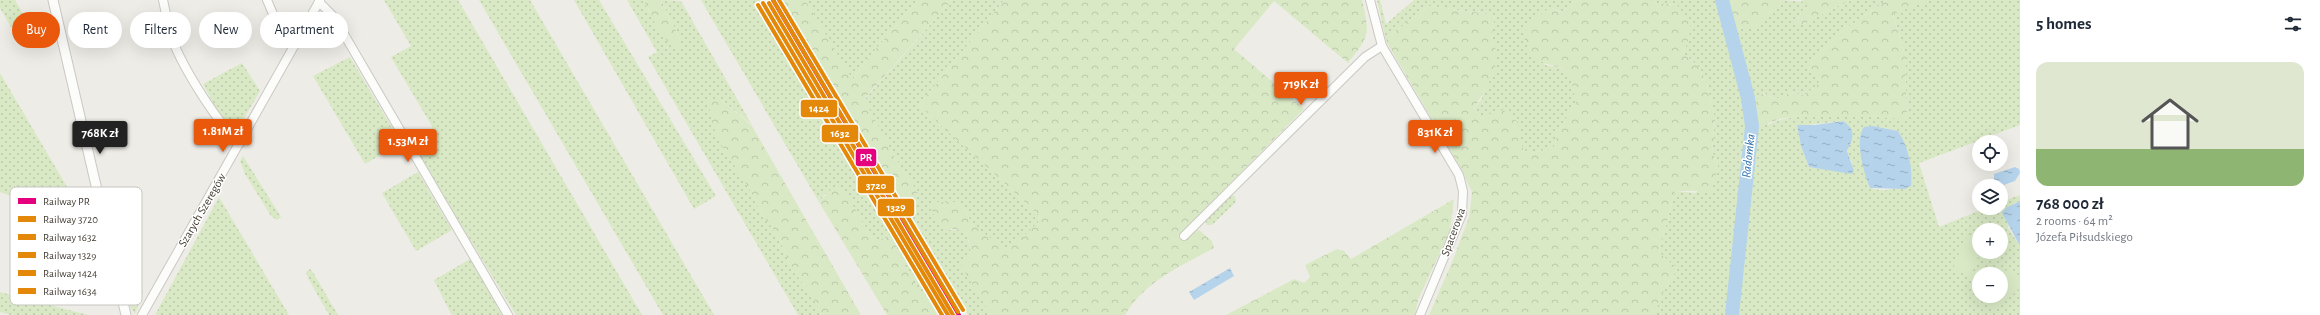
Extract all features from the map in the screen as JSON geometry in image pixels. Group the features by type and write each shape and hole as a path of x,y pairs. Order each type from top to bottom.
{"street":[{"path":"54,0 97,187"},
{"path":"163,0 170,32 177,49 217,117 230,134 241,142"},
{"path":"267,0 272,12"},
{"name":"Spacerowa","path":"1370,0 1382,46 1459,175 1463,190 1462,214 1420,315"},
{"path":"319,1 328,9 338,23 508,315"},
{"name":"Szarych Szeregów","path":"313,12 319,1"},
{"path":"1184,236 1365,57 1382,46"},
{"name":"Szarych Szeregów","path":"142,315 241,142 293,48"},
{"path":"124,305 126,315"}],"green space":[{"path":"0,0 15,0 22,12 12,12 12,29 0,8"},
{"path":"384,0 458,0 642,315 516,315 438,187 412,140 433,128 391,57 411,46"},
{"path":"479,0 530,0 714,315 663,315"},
{"path":"574,0 599,0 716,196 694,209"},
{"path":"627,0 644,0 649,12 680,39 661,0 681,1 752,125 721,99 750,190 761,213 772,227 785,251 792,270 811,293 822,315 798,315 648,57 657,52"},
{"path":"644,0 661,0 680,39 681,49 669,42 663,36"},
{"path":"701,0 763,0 949,315 940,315 936,309 920,296 908,274 900,250 875,242 841,188 825,194 819,202"},
{"path":"781,0 805,0 853,80 864,63 918,0 952,0 864,99 894,156 918,193 899,200"},
{"path":"805,0 918,0 864,63 852,81"},
{"path":"952,0 1004,0 919,105 1040,216 1038,223 1007,252 972,224 966,211 956,202 932,202 930,204 933,213 950,230 964,229 982,295 991,315 968,315 899,200 918,193 894,156 864,100"},
{"path":"1004,0 1362,0 1367,28 1361,46 1348,63 1274,1 1234,49 1304,109 1183,231 1184,238 1199,230 1212,241 1214,248 1176,268 1153,284 1142,293 1125,315 991,315 961,266 971,255 969,241 964,229 941,229 929,204 932,202 956,202 966,211 972,224 1007,251 1038,223 1040,216 919,105"},
{"path":"1377,0 1380,0 1386,24 1414,0 1577,0 1561,12 1550,7 1542,15 1545,65 1562,69 1570,75 1574,86 1576,103 1558,131 1554,148 1532,153 1523,150 1490,114 1483,119 1474,109 1482,98 1495,50 1492,35 1495,15 1430,6 1394,32 1386,41"},
{"path":"1577,0 1655,0 1656,3 1677,5 1691,23 1689,38 1683,53 1697,65 1706,80 1715,120 1712,151 1718,166 1712,191 1675,191 1659,252 1677,269 1660,297 1655,315 1429,315 1453,260 1469,217 1472,192 1460,167 1386,41 1394,32 1430,6 1495,15 1492,35 1496,50 1495,72 1474,109 1483,119 1490,114 1503,110 1518,122 1523,150 1532,153 1554,148 1558,131 1576,103 1571,79 1567,73 1558,67 1531,57 1524,37 1526,26 1550,7 1561,12"},
{"path":"1655,0 1725,0 1735,30 1743,27 1756,27 1765,15 1779,8 1781,0 1808,2 1810,5 1801,12 1797,22 1803,24 1853,0 1887,0 1841,32 1817,56 1808,68 1820,81 1813,89 1803,95 1791,92 1776,99 1763,93 1768,125 1797,116 1836,114 1907,119 1905,55 1893,13 1931,0 2020,0 2020,125 1993,135 1972,135 1972,143 1919,163 1939,227 1972,214 1972,215 2008,215 2008,199 2020,195 2020,201 2013,204 2008,228 2020,246 2020,315 1655,315 1660,297 1677,269 1659,252 1675,191 1696,193 1718,166 1712,151 1715,120 1706,80 1697,65 1683,53 1689,38 1677,5 1656,3","holes":["1843,121 1852,133 1848,152 1852,162 1830,170 1809,167 1801,146 1797,126","1873,126 1898,131 1907,151 1911,180 1891,189 1880,190 1869,187 1861,155 1861,131"]},
{"path":"1725,0 1781,0 1779,8 1765,15 1756,27 1743,27 1735,30"},
{"path":"1801,0 1853,0 1803,24 1797,23 1801,12 1810,5"},
{"path":"1887,0 1931,0 1893,14 1905,55 1907,120 1861,116 1800,116 1781,119 1756,127 1752,100 1755,97 1763,94 1776,99 1791,92 1803,95 1813,89 1820,81 1808,68 1817,56 1841,32"},
{"path":"350,57 401,143 365,164 313,76"},
{"path":"242,63 260,91 236,132 218,112 203,84"},
{"path":"0,73 67,187 10,187 10,196 0,192"},
{"path":"721,99 752,126 861,315 822,315 811,293 792,270 785,251 772,227 761,213 750,190 723,148 713,126 708,100"},
{"path":"243,156 281,217 277,220 271,216 245,174 240,161"},
{"path":"418,172 452,230 416,251 382,193"},
{"path":"833,187 841,188 846,194 875,242 887,237 900,250 905,266 919,294 936,308 940,315 887,315 819,202"},
{"path":"1231,195 1235,196 1236,202 1212,225 1207,225 1205,220"},
{"path":"219,197 289,315 155,315"},
{"path":"1454,199 1450,231 1418,300 1415,315 1226,315 1294,279 1304,283 1310,277 1305,265 1337,249 1344,251 1351,259"},
{"path":"1965,237 1972,240 1972,259 1977,259 1974,267 1972,267 1971,276 1953,269"},
{"path":"470,259 502,315 452,315 449,310 434,280"},
{"path":"2010,267 2020,277 2020,288 2008,299 2008,269"},
{"path":"310,269 338,315 329,315 308,278 306,272"},
{"path":"0,292 10,295 10,305 50,305 88,315 11,315 0,312"},
{"path":"1988,303 2003,303 1995,310"},
{"path":"130,305 138,305 135,314"}],"water":[{"path":"1843,121 1851,128 1852,132 1852,139 1847,151 1854,171 1851,174 1809,167 1801,146 1797,125 1815,125"},
{"path":"1873,126 1898,131 1902,137 1909,157 1911,186 1905,189 1870,188 1861,157 1860,140 1861,132 1864,127"},
{"path":"2015,167 2019,169 2020,173 2015,181 2008,184 2008,179 1994,179 1994,174 2008,171 2008,169"},
{"path":"2020,201 2020,246 2003,215 2008,215 2008,207"},
{"path":"1230,268 1234,276 1194,300 1189,292"}],"waterway":[{"name":"Radomka","path":"1722,0 1748,98 1752,126 1732,315"}],"rail line":[{"name":"PR","path":"773,0 959,315"},
{"name":"1329","path":"773,0 958,312"},
{"name":"1634","path":"779,0 963,310"},
{"name":"1632","path":"763,3 948,315"},
{"name":"3720","path":"769,3 953,315"},
{"name":"1424","path":"758,5 942,315"}]}
